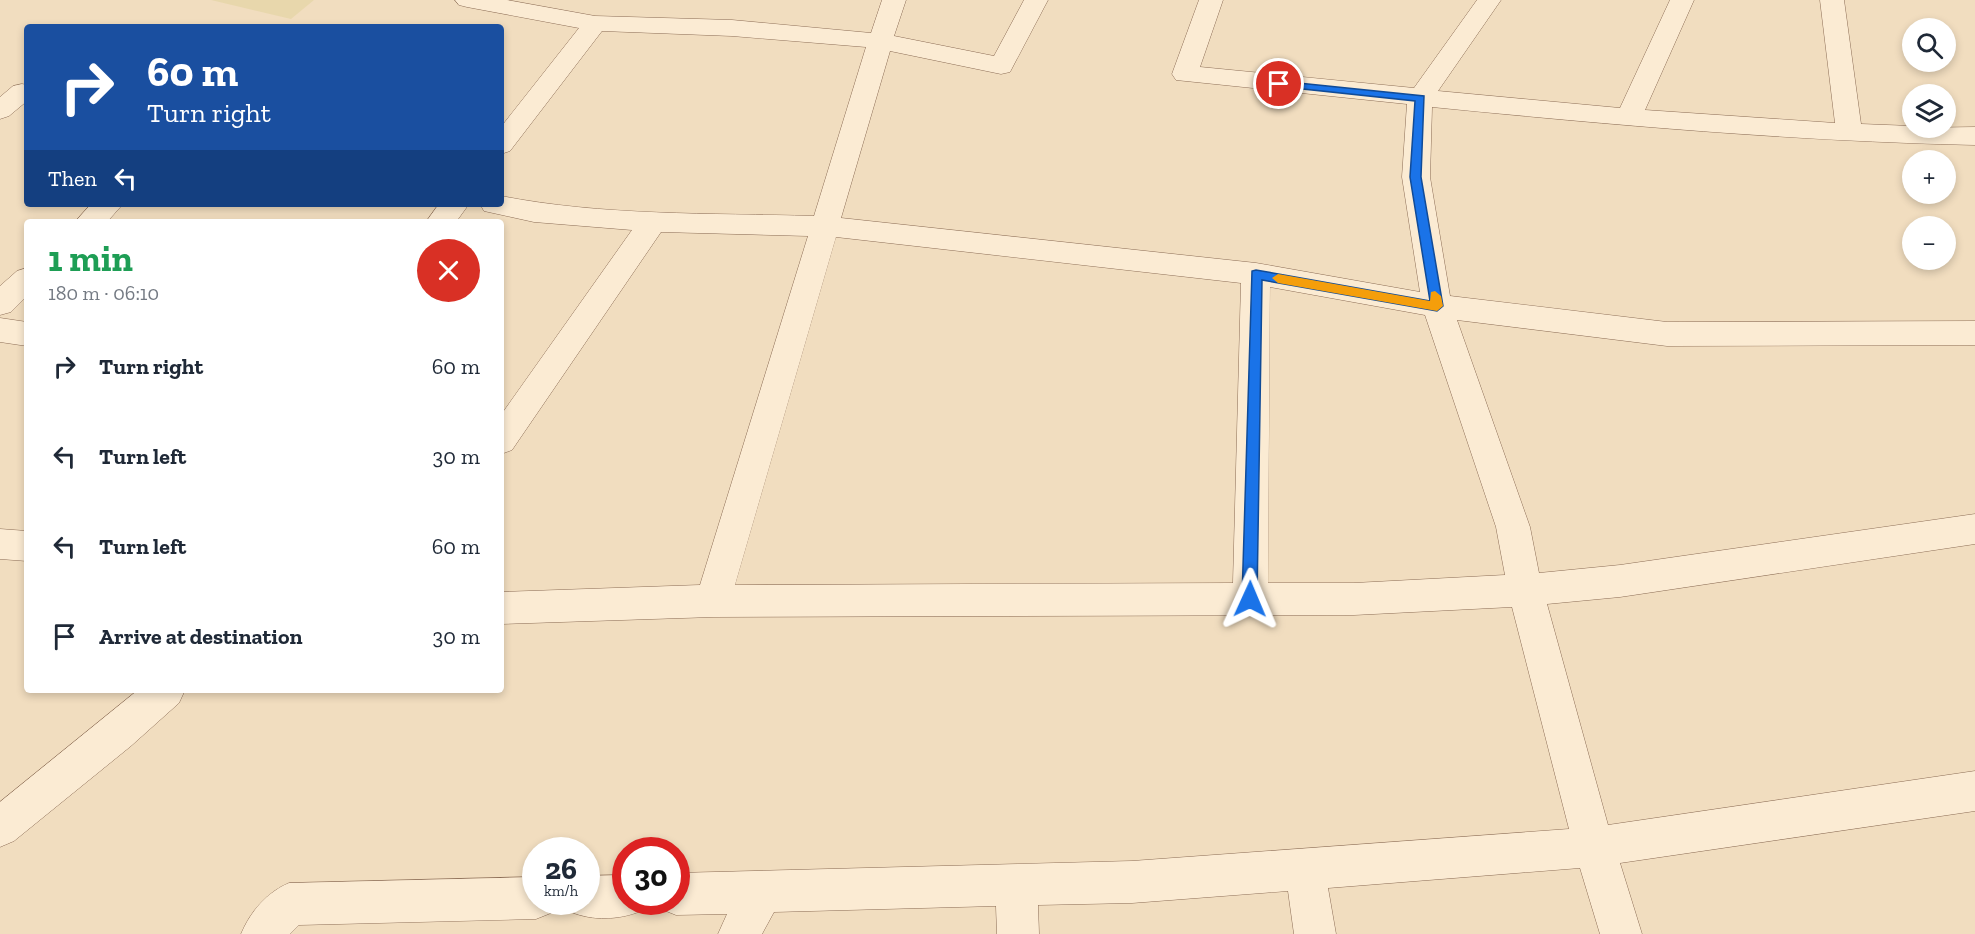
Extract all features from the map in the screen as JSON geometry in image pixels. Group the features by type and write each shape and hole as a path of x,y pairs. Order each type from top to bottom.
{"street":[{"path":"467,0 595,23 736,19 880,41 1001,66 1036,0"},
{"path":"713,601 894,0"},
{"path":"1210,0 1185,74 1629,118 1849,133 1975,136"},
{"path":"1486,0 1420,98 1416,177 1437,306 1513,527 1525,590 1594,848 1621,934"},
{"path":"1629,118 1682,0"},
{"path":"1832,0 1849,133"},
{"path":"504,141 595,23"},
{"path":"0,110 16,91"},
{"path":"504,206 534,212 653,222 825,226 1256,274 1437,306 1667,334 1975,333"},
{"path":"92,219 106,207"},
{"path":"442,219 452,207"},
{"path":"504,436 653,222"},
{"path":"1250,599 1256,274"},
{"path":"0,304 24,282"},
{"path":"0,330 24,334"},
{"path":"504,608 713,601 1354,599 1525,590 1620,580 1975,529"},
{"path":"0,544 24,546"},
{"path":"8,814 162,693"},
{"path":"690,894 1016,887 1132,882 1594,848 1975,791"},
{"path":"1305,870 1315,934"},
{"path":"1016,887 1018,934"},
{"path":"740,934 763,892"},
{"path":"261,934 289,904 522,898"}],"shaded area":[{"path":"211,0 314,0 291,19"}],"slow traffic":[{"path":"1278,278 1437,306 1435,296"}],"route":[{"path":"1250,599 1256,274 1437,306 1416,177 1420,98 1279,84"}]}
